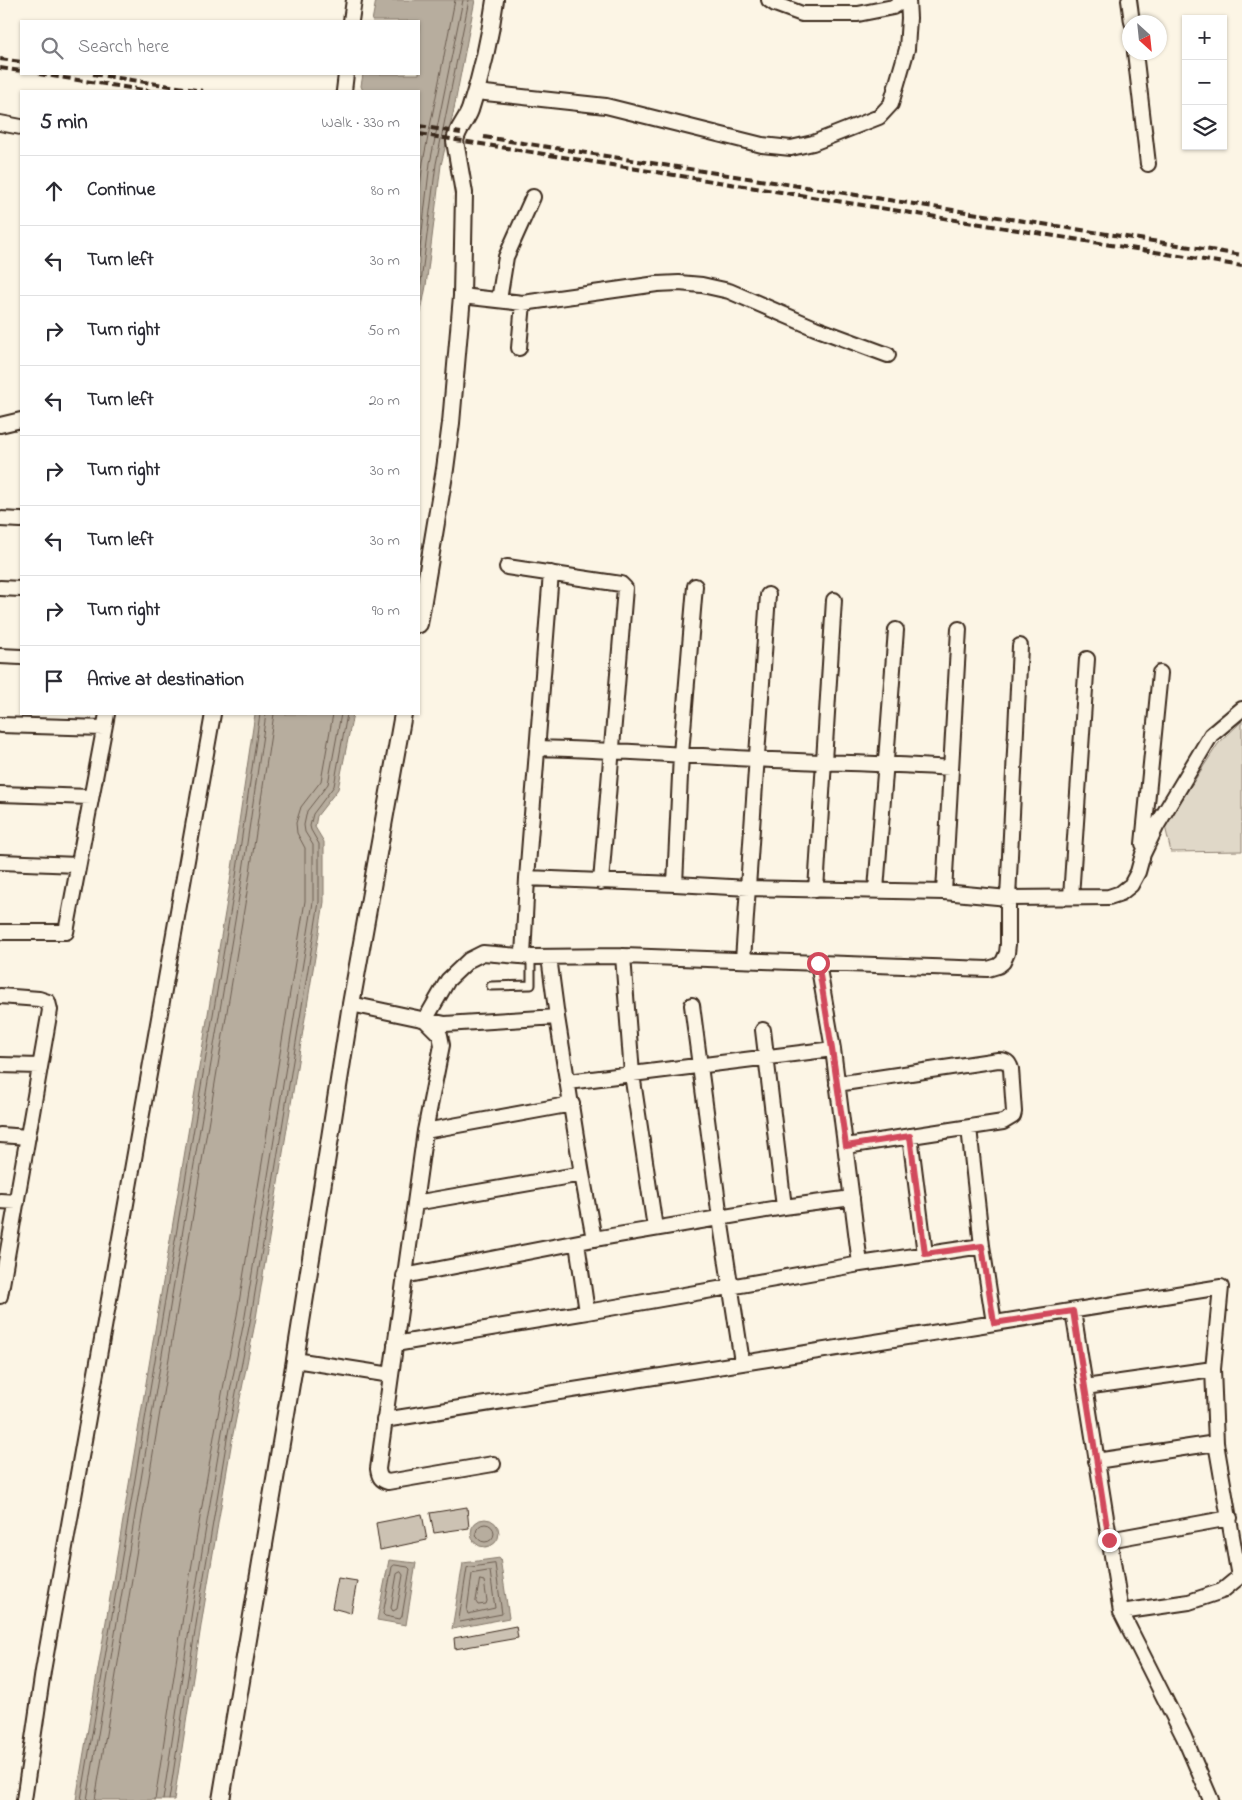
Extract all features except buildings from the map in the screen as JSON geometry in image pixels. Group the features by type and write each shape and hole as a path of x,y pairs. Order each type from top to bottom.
{"street":[{"path":"351,20 354,0"},
{"path":"420,618 451,423 462,296 464,193 455,141 456,134 469,114 476,92 495,0"},
{"path":"476,92 606,106 762,145 791,148 812,143 879,116 890,104 907,49 909,18 906,0 893,7 858,14 802,14 769,0"},
{"path":"1129,0 1131,15"},
{"path":"1136,60 1148,164"},
{"path":"344,90 346,75"},
{"path":"0,123 20,127"},
{"path":"499,300 506,257 533,197"},
{"path":"462,296 523,303 657,284 702,285 729,291 815,328 888,355"},
{"path":"519,348 523,303"},
{"path":"0,425 20,420"},
{"path":"0,519 20,520"},
{"path":"507,567 621,584 625,588 601,882"},
{"path":"527,956 527,878 551,573"},
{"path":"675,884 681,754 695,586"},
{"path":"0,588 20,588"},
{"path":"743,960 768,596"},
{"path":"816,890 834,600"},
{"path":"944,892 959,629"},
{"path":"876,890 896,630"},
{"path":"426,1020 448,980 469,960 483,953 549,957 623,956 988,969 998,966 1003,962 1007,953 1020,646"},
{"path":"0,656 20,657"},
{"path":"1071,897 1087,659"},
{"path":"527,878 749,888 944,892 1008,898 1108,897 1121,893 1131,885 1138,872 1142,854 1160,674"},
{"path":"1142,854 1182,781 1211,735 1242,709"},
{"path":"0,932 66,932 107,715"},
{"path":"24,1800 45,1662 213,715"},
{"path":"221,1800 295,1360 351,1004 403,715"},
{"path":"0,724 104,728"},
{"path":"538,748 612,750 756,760 887,763 950,768"},
{"path":"0,794 91,797"},
{"path":"0,862 78,865"},
{"path":"623,956 632,1074 655,1228"},
{"path":"549,957 582,1174 594,1239"},
{"path":"818,963 846,1146 860,1264"},
{"path":"0,996 39,998 48,1002 50,1010 17,1202 2,1270 0,1296"},
{"path":"351,1004 445,1024 557,1017"},
{"path":"692,1005 720,1218 742,1362"},
{"path":"426,1020 440,1035 442,1045 426,1131 404,1276 384,1420 378,1469 379,1476 383,1481 388,1482 493,1464"},
{"path":"762,1030 784,1207"},
{"path":"568,1082 832,1049"},
{"path":"837,1084 998,1060 1005,1060 1009,1063 1011,1070 1014,1112 1012,1116 1003,1122 846,1146"},
{"path":"0,1065 40,1066"},
{"path":"426,1131 572,1104"},
{"path":"969,1128 982,1246 994,1323"},
{"path":"0,1135 28,1136"},
{"path":"910,1136 925,1254"},
{"path":"415,1203 582,1174"},
{"path":"404,1276 655,1228 852,1198"},
{"path":"0,1201 17,1202"},
{"path":"577,1243 586,1312"},
{"path":"395,1344 731,1288 860,1264 982,1246"},
{"path":"384,1420 1221,1287 1213,1369 1216,1443 1240,1577 1222,1591 1189,1602 1121,1612"},
{"path":"1073,1311 1121,1612 1184,1737 1211,1800"},
{"path":"295,1360 391,1375"},
{"path":"1085,1387 1213,1369"},
{"path":"1096,1461 1216,1443"},
{"path":"1109,1540 1230,1518"}],"lane":[{"path":"491,986 531,985 527,956"}],"shaded area":[{"path":"1242,721 1242,851 1171,852 1165,826 1218,744"}],"water":[{"path":"376,0 475,0 441,165 426,286 420,317 420,90 363,90 361,86 363,75 420,75 420,20 372,20"},
{"path":"255,715 353,715 338,789 317,816 315,827 324,842 324,902 256,1318 233,1434 203,1613 174,1800 76,1800 229,889"},
{"path":"485,1519 495,1523 499,1533 495,1543 485,1547 475,1543 471,1533 475,1523"},
{"path":"500,1558 509,1618 452,1629 463,1563"},
{"path":"389,1560 416,1563 406,1625 377,1620"}],"railway":[{"path":"0,59 20,62"},
{"path":"0,68 20,71"},
{"path":"46,75 143,90"},
{"path":"99,75 197,90"},
{"path":"420,126 461,133"},
{"path":"420,134 1242,266"},
{"path":"484,137 1242,255"}],"route":[{"path":"818,963 846,1146 910,1136 925,1254 982,1246 994,1323 1073,1311 1109,1540"}]}
